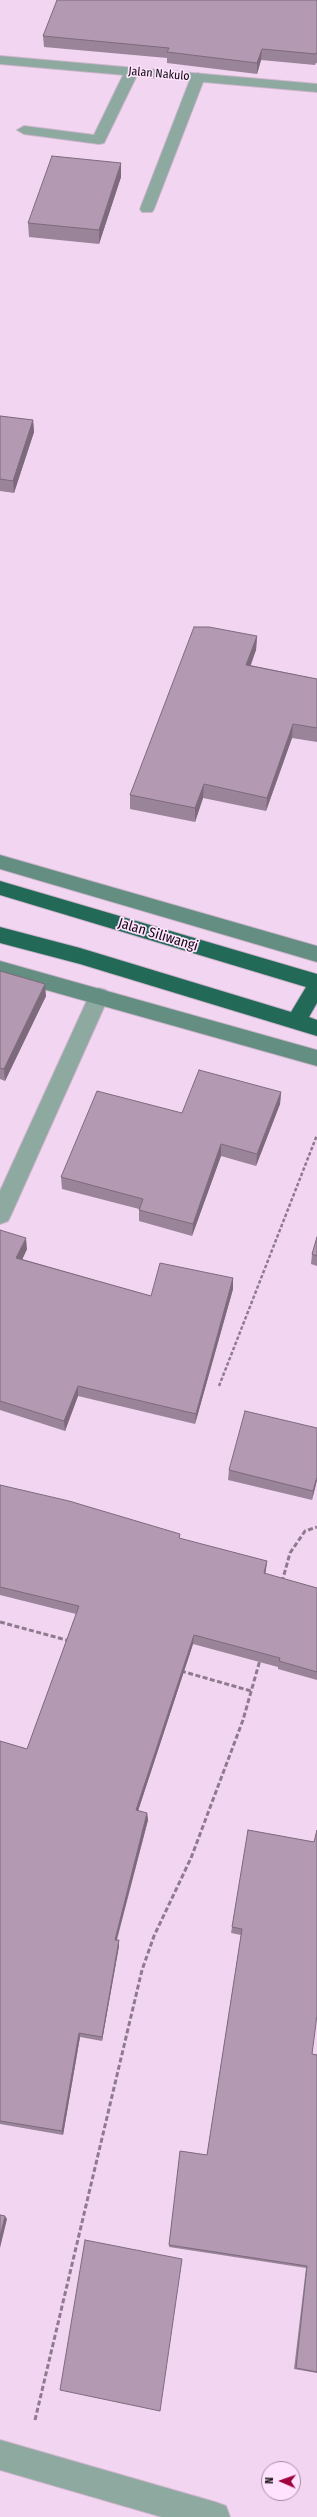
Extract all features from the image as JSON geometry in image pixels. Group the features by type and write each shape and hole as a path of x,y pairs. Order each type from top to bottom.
{"highway":[{"name":"Jalan Siliwangi","path":"0,888 317,984"},
{"path":"0,936 80,956 317,1028"},
{"path":"296,1022 317,984"}],"street":[{"name":"Jalan Nakulo","path":"0,60 317,88"},
{"path":"24,130 99,140 132,71"},
{"path":"146,210 198,77"},
{"path":"0,862 317,954"},
{"path":"0,969 317,1058"},
{"path":"0,1215 99,996"},
{"path":"12,2459 215,2517"}],"path":[{"path":"219,1386 317,1135"},
{"path":"281,1584 290,1553 305,1531 317,1527"},
{"path":"0,1622 76,1643"},
{"path":"12,2459 142,1970 154,1936 191,1858 243,1720 262,1652"},
{"path":"175,1670 252,1691"}],"building":[{"path":"57,0 317,0 317,52 316,54 262,49 257,63 167,52 169,48 43,36"},
{"path":"52,156 121,163 99,230 28,223"},
{"path":"0,416 33,420 13,481 0,479"},
{"path":"194,627 209,627 257,636 246,665 317,679 317,728 293,724 267,798 204,784 195,808 130,795"},
{"path":"0,971 45,984 4,1069 0,1068"},
{"path":"199,1070 281,1092 257,1154 221,1144 193,1224 139,1210 143,1199 61,1177 97,1091 182,1113"},
{"path":"0,1230 26,1238 16,1258 151,1296 160,1263 233,1278 196,1414 78,1386 64,1421 0,1401"},
{"path":"317,1237 317,1256 312,1254"},
{"path":"245,1411 317,1428 317,1477 313,1491 229,1470"},
{"path":"0,1485 69,1501 180,1534 179,1538 267,1561 264,1573 317,1588 317,1672 279,1661 280,1658 194,1635 136,1810 147,1813 115,1940 119,1940 102,2037 79,2033 62,2131 0,2121 0,1741 27,1749 79,1606 0,1587"},
{"path":"248,1830 314,1842 317,1830 317,2015 312,2054 317,2055 317,2372 296,2368 307,2266 169,2245 180,2151 207,2155 242,1929 232,1927"},
{"path":"0,2215 5,2216 0,2237"},
{"path":"85,2240 182,2259 160,2411 60,2390"}]}
